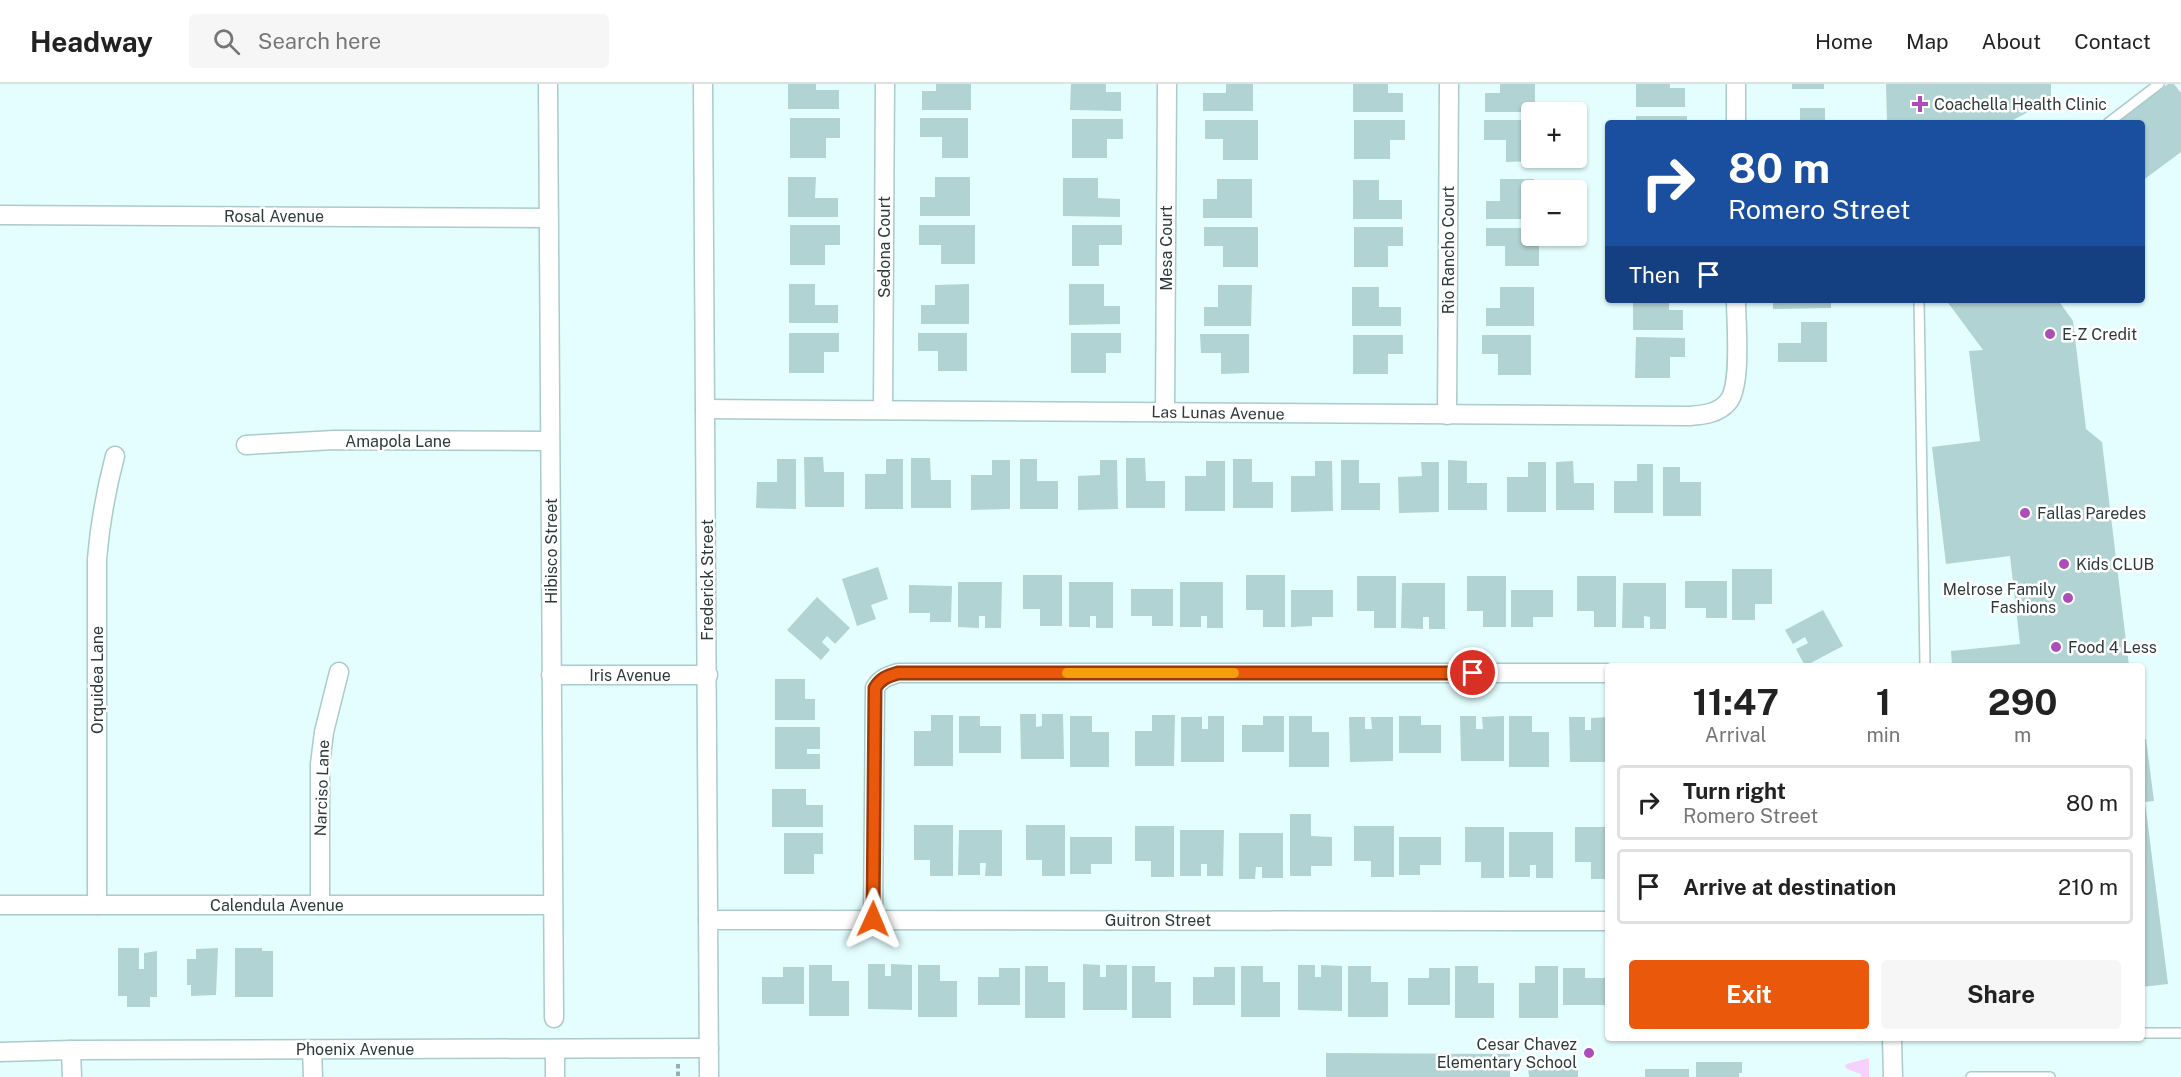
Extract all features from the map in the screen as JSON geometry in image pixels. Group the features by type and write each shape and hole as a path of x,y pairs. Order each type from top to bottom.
{"street":[{"name":"Hibisco Street","path":"548,84 554,1018"},
{"name":"Frederick Street","path":"704,84 710,1077"},
{"name":"Sedona Court","path":"883,409 885,84"},
{"name":"Mesa Court","path":"1165,412 1167,84"},
{"name":"Rio Rancho Court","path":"1447,415 1449,84"},
{"path":"1736,84 1736,120"},
{"name":"Rosal Avenue","path":"0,215 548,218"},
{"name":"Las Lunas Avenue","path":"705,409 1447,415 1689,416 1710,414 1728,403 1736,387 1736,303"},
{"name":"Amapola Lane","path":"246,445 334,440 550,441"},
{"name":"Orquidea Lane","path":"97,905 97,559 106,489 116,456"},
{"name":"Narciso Lane","path":"320,905 320,764 326,722 339,672"},
{"path":"873,919 875,688 880,680 898,673 1605,673"},
{"name":"Iris Avenue","path":"551,675 708,675"},
{"name":"Calendula Avenue","path":"0,905 553,905"},
{"name":"Guitron Street","path":"708,920 1605,921"},
{"path":"1892,1041 1893,1077"},
{"name":"Phoenix Avenue","path":"0,1052 709,1048"},
{"path":"555,1049 555,1077"},
{"path":"72,1050 72,1077"},
{"path":"312,1050 313,1077"}],"lane":[{"path":"2112,120 2159,84"},
{"path":"1919,303 1925,663"},
{"path":"2145,1033 2181,1033"},
{"path":"1971,1077 2050,1077"}],"shaded area":[{"path":"1869,1058 1869,1077 1861,1077 1861,1074 1845,1066 1847,1064"}],"building":[{"path":"788,84 816,84 816,90 839,90 839,109 788,109"},
{"path":"936,84 971,84 971,110 922,110 922,91 936,91"},
{"path":"1071,84 1106,84 1106,92 1121,92 1121,111 1070,110"},
{"path":"1226,84 1253,84 1253,111 1203,111 1203,93 1226,93"},
{"path":"1353,84 1388,84 1388,93 1403,93 1403,112 1353,112"},
{"path":"1500,84 1535,84 1535,102 1521,102 1521,112 1485,112 1485,93 1500,93"},
{"path":"1636,84 1670,84 1670,88 1685,88 1685,107 1636,107"},
{"path":"1792,84 1824,84 1824,89 1792,89"},
{"path":"1886,84 2051,84 2051,99 2013,120 1887,120"},
{"path":"2168,84 2174,84 2181,93 2181,152 2145,179 2145,120 2118,120"},
{"path":"1800,108 1825,108 1825,120 1800,120"},
{"path":"1636,116 1687,116 1687,120 1636,120"},
{"path":"790,118 840,118 840,138 826,138 826,158 790,158"},
{"path":"920,118 968,118 968,158 942,158 942,137 920,137"},
{"path":"1072,119 1123,119 1123,139 1107,139 1107,158 1072,158"},
{"path":"1205,120 1258,120 1258,160 1223,160 1223,139 1205,139"},
{"path":"1354,120 1405,120 1405,140 1390,140 1390,159 1354,159"},
{"path":"1484,120 1521,120 1521,161 1506,162 1506,140 1484,140"},
{"path":"788,177 816,177 815,198 838,198 838,217 788,217"},
{"path":"935,177 970,177 970,216 920,216 920,197 935,197"},
{"path":"1063,178 1098,178 1098,198 1120,199 1120,217 1063,216"},
{"path":"1217,179 1252,179 1252,218 1203,218 1203,199 1217,199"},
{"path":"1500,179 1534,179 1521,180 1521,219 1486,219 1486,201 1500,201"},
{"path":"1353,180 1379,180 1379,200 1402,200 1402,219 1353,219"},
{"path":"790,225 840,225 840,245 825,245 825,265 790,265"},
{"path":"919,225 975,225 975,264 941,264 941,245 919,245"},
{"path":"1072,225 1122,225 1122,245 1099,245 1099,266 1072,266"},
{"path":"1204,227 1258,227 1258,267 1223,267 1223,246 1204,246"},
{"path":"1354,227 1403,227 1403,246 1388,246 1388,267 1354,267"},
{"path":"1486,228 1521,228 1521,246 1539,246 1539,266 1505,266 1505,246 1486,246"},
{"path":"789,284 815,284 815,305 838,305 838,323 789,323"},
{"path":"969,284 969,324 921,324 921,305 935,305 935,285"},
{"path":"1069,284 1104,284 1104,306 1120,306 1120,324 1069,325"},
{"path":"1218,285 1252,285 1251,326 1204,326 1204,307 1218,307"},
{"path":"1352,287 1379,287 1379,307 1401,307 1401,326 1352,326"},
{"path":"1500,287 1534,287 1534,326 1486,326 1486,308 1500,308"},
{"path":"1633,303 1669,303 1669,310 1683,310 1683,330 1633,330"},
{"path":"1773,303 1831,303 1831,308 1773,309"},
{"path":"1948,303 2060,303 2073,321 2086,429 2102,442 2129,663 1952,663 1951,651 2020,644 2010,556 1946,564 1932,447 1980,441 1969,351 1983,350"},
{"path":"1801,322 1827,322 1827,362 1778,362 1778,343 1801,343"},
{"path":"789,333 839,333 839,352 824,352 824,373 789,373"},
{"path":"918,333 967,333 967,371 938,371 938,351 918,351"},
{"path":"1071,333 1121,333 1121,353 1106,353 1106,373 1071,373"},
{"path":"1200,334 1249,334 1249,373 1221,374 1221,353 1201,353"},
{"path":"1353,335 1403,335 1403,354 1388,354 1388,374 1353,374"},
{"path":"1482,335 1531,335 1531,375 1498,375 1498,354 1482,354"},
{"path":"1636,337 1685,338 1685,357 1670,357 1670,378 1635,378"},
{"path":"804,457 823,457 824,472 844,472 844,507 805,507"},
{"path":"911,458 930,458 931,480 951,480 951,508 911,508"},
{"path":"1126,458 1145,458 1146,481 1165,481 1165,508 1126,508"},
{"path":"777,459 796,459 796,509 756,508 757,482 777,482"},
{"path":"886,459 903,459 903,509 865,509 865,474 886,474"},
{"path":"1020,459 1037,459 1037,481 1058,481 1058,509 1020,509"},
{"path":"1233,459 1252,459 1252,482 1273,482 1273,508 1233,508"},
{"path":"992,460 1010,460 1010,509 971,510 971,475 992,475"},
{"path":"1100,460 1117,460 1118,509 1078,510 1078,476 1100,475"},
{"path":"1341,460 1359,460 1359,483 1380,483 1380,510 1341,510"},
{"path":"1448,460 1467,461 1467,483 1487,483 1487,510 1448,510"},
{"path":"1206,461 1225,461 1225,511 1185,511 1185,476 1206,476"},
{"path":"1315,461 1332,461 1333,511 1291,512 1291,476 1315,476"},
{"path":"1573,461 1574,483 1594,483 1594,510 1556,510 1556,462"},
{"path":"1421,462 1439,462 1439,512 1399,513 1398,477 1422,476"},
{"path":"1528,462 1546,462 1546,512 1507,512 1507,477 1528,477"},
{"path":"1637,464 1653,464 1653,513 1614,513 1614,481 1637,481"},
{"path":"1663,467 1680,467 1680,482 1701,482 1701,516 1663,516"},
{"path":"878,567 888,599 871,605 876,619 857,626 842,579"},
{"path":"1732,569 1772,569 1772,604 1755,604 1755,620 1732,620"},
{"path":"1023,575 1062,575 1062,626 1040,626 1040,609 1023,609"},
{"path":"1246,575 1285,575 1285,627 1263,627 1263,610 1246,610"},
{"path":"1357,576 1396,576 1396,628 1374,628 1374,611 1357,611"},
{"path":"1467,576 1506,576 1506,627 1483,627 1483,611 1467,611"},
{"path":"1577,576 1616,576 1616,627 1594,627 1594,611 1577,611"},
{"path":"1685,581 1727,581 1727,618 1706,618 1706,608 1685,608"},
{"path":"958,582 1002,582 1001,628 985,628 985,616 979,616 979,628 958,627"},
{"path":"1069,582 1113,582 1113,628 1096,628 1096,616 1090,616 1090,627 1069,627"},
{"path":"1180,582 1223,582 1223,628 1207,628 1207,616 1201,616 1201,627 1180,627"},
{"path":"1402,583 1445,583 1445,629 1429,629 1429,617 1423,617 1423,629 1401,628"},
{"path":"1623,583 1666,583 1666,629 1650,629 1650,617 1644,616 1644,628 1622,628"},
{"path":"909,585 952,586 951,622 930,622 930,613 909,613"},
{"path":"1131,589 1173,589 1173,626 1152,626 1152,616 1131,616"},
{"path":"1291,590 1333,590 1333,617 1312,617 1312,626 1291,627"},
{"path":"1511,590 1553,590 1553,617 1533,617 1533,627 1511,627"},
{"path":"817,597 850,628 835,644 827,636 822,642 830,650 821,660 787,630"},
{"path":"1823,610 1843,646 1811,663 1803,663 1796,649 1808,643 1805,637 1793,644 1785,630"},
{"path":"775,679 805,679 805,699 815,699 815,720 775,720"},
{"path":"1020,714 1036,714 1036,727 1042,726 1042,714 1063,714 1064,759 1021,759"},
{"path":"931,715 953,715 953,766 914,766 914,731 931,731"},
{"path":"1152,715 1175,715 1174,766 1135,766 1135,731 1152,731"},
{"path":"959,716 980,716 980,726 1001,726 1001,753 959,753"},
{"path":"1070,716 1092,716 1092,732 1109,732 1109,767 1070,767"},
{"path":"1208,716 1224,716 1224,762 1181,762 1181,717 1202,717 1202,729 1208,729"},
{"path":"1263,716 1284,716 1284,752 1242,752 1242,725 1263,725"},
{"path":"1289,716 1312,716 1312,732 1329,732 1329,767 1289,767"},
{"path":"1399,716 1421,716 1421,725 1441,725 1441,753 1399,753"},
{"path":"1460,716 1476,716 1476,729 1483,729 1482,717 1504,716 1504,761 1461,761"},
{"path":"1509,716 1532,716 1532,732 1549,732 1549,767 1509,767"},
{"path":"1349,717 1365,717 1365,729 1372,729 1371,717 1393,717 1393,761 1350,762"},
{"path":"1569,717 1585,717 1585,730 1591,730 1591,718 1605,717 1605,762 1570,762"},
{"path":"775,727 820,727 820,749 807,749 807,754 820,754 820,769 775,769"},
{"path":"2145,739 2154,801 2145,802"},
{"path":"772,789 806,789 806,805 823,805 823,827 772,827"},
{"path":"2145,802 2168,984 2145,987"},
{"path":"1290,814 1311,814 1311,836 1332,837 1332,866 1311,866 1311,876 1290,876"},
{"path":"914,825 953,825 953,876 930,876 930,860 914,860"},
{"path":"1026,825 1065,825 1065,876 1042,876 1042,860 1026,860"},
{"path":"1135,826 1174,826 1174,877 1151,877 1151,861 1135,861"},
{"path":"1354,826 1394,826 1394,877 1371,877 1371,861 1354,861"},
{"path":"1465,827 1504,827 1504,878 1481,878 1481,862 1465,862"},
{"path":"1575,827 1605,827 1605,879 1591,879 1591,862 1575,862"},
{"path":"959,830 1002,830 1002,876 985,876 986,863 980,863 980,875 958,875"},
{"path":"1180,830 1224,830 1223,876 1207,876 1207,864 1201,864 1201,876 1180,876"},
{"path":"1509,832 1553,832 1553,878 1536,878 1536,865 1530,865 1530,877 1509,877"},
{"path":"784,833 823,833 823,854 814,854 814,874 784,874"},
{"path":"1239,833 1283,833 1283,878 1262,878 1262,867 1256,867 1255,879 1239,879"},
{"path":"1070,837 1112,837 1112,864 1091,864 1091,874 1070,874"},
{"path":"1399,837 1441,837 1441,865 1420,865 1420,875 1399,875"},
{"path":"118,948 139,948 139,969 144,969 144,953 157,951 157,997 150,997 150,1007 127,1007 127,996 118,996"},
{"path":"218,948 216,995 191,996 191,985 187,985 187,959 196,959 196,949"},
{"path":"235,948 262,948 262,951 273,951 273,997 235,997"},
{"path":"868,964 885,964 885,976 891,976 891,964 912,965 912,1010 868,1009"},
{"path":"1083,964 1100,965 1100,977 1106,977 1106,965 1127,965 1127,1010 1083,1010"},
{"path":"809,965 832,965 832,981 849,981 849,1016 809,1016"},
{"path":"918,965 940,965 940,981 957,981 957,1017 918,1017"},
{"path":"1298,965 1315,965 1315,977 1321,977 1321,965 1342,966 1342,1011 1298,1010"},
{"path":"1025,966 1048,966 1048,982 1065,982 1065,1018 1025,1018"},
{"path":"1132,966 1155,966 1155,982 1171,982 1171,1018 1132,1018"},
{"path":"1241,966 1263,966 1263,982 1280,982 1280,1017 1241,1017"},
{"path":"1348,966 1371,966 1371,982 1388,982 1388,1017 1348,1017"},
{"path":"1455,966 1478,966 1478,983 1494,983 1494,1018 1455,1018"},
{"path":"1535,966 1558,966 1558,1018 1519,1018 1519,983 1535,983"},
{"path":"783,967 804,967 804,1004 762,1004 762,977 783,977"},
{"path":"1214,967 1235,967 1235,1005 1193,1005 1193,977 1214,977"},
{"path":"999,968 1020,968 1020,1005 978,1005 978,977 999,977"},
{"path":"1429,968 1450,968 1450,1005 1408,1005 1408,978 1429,978"},
{"path":"1563,968 1585,968 1585,978 1605,978 1605,1005 1563,1005"},
{"path":"1326,1053 1510,1054 1510,1077 1326,1077"},
{"path":"1696,1062 1742,1062 1742,1073 1739,1073 1739,1077 1696,1077"},
{"path":"1528,1069 1578,1069 1578,1077 1529,1077"},
{"path":"1645,1069 1689,1069 1689,1077 1645,1077"}],"slow traffic":[{"path":"1067,673 1234,673"}],"place":[{"name":"Coachella Health Clinic","path":"1920,104"},
{"name":"E-Z Credit","path":"2050,334"},
{"name":"Fallas Paredes","path":"2025,513"},
{"name":"Kids CLUB","path":"2064,564"},
{"name":"Melrose Family Fashions","path":"2068,598"},
{"name":"Food 4 Less","path":"2056,647"},
{"name":"Cesar Chavez Elementary School","path":"1589,1053"}],"route":[{"path":"873,919 874,698 875,688 880,680 888,676 898,673 1473,673"}]}
